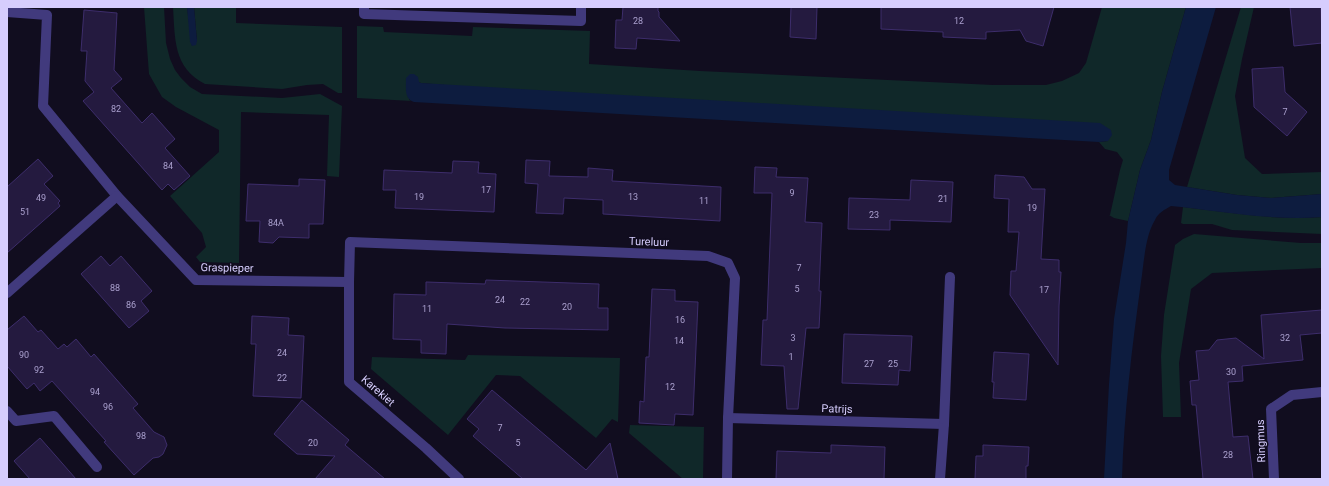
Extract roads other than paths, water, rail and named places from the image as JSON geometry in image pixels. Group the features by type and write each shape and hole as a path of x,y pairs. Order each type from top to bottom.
{"street":[{"path":"364,7 364,14 581,21 581,7"},
{"name":"Graspieper","path":"7,12 46,15 43,106 117,196 196,280 349,282"},
{"path":"7,293 117,196"},
{"name":"Karekiet","path":"350,242 349,382 426,448 459,479"},
{"name":"Tureluur","path":"350,242 708,256 728,263 736,278 728,418 727,479"},
{"path":"940,479 944,424 950,277"},
{"name":"Ringmus","path":"1274,479 1271,409 1292,395 1322,392"},
{"path":"7,411 16,421 54,416 97,467"},
{"name":"Patrijs","path":"728,418 944,424"}],"water":[{"path":"187,7 194,7 197,41 196,45 192,46 190,42"},
{"path":"1186,7 1216,7 1169,170 1169,180 1175,185 1237,195 1271,198 1322,194 1322,217 1265,217 1171,206 1158,215 1149,234 1144,258 1129,380 1122,479 1104,479 1114,319 1128,221 1140,170 1151,140 1162,92"},
{"path":"410,74 414,74 418,77 419,82 421,83 1100,123 1111,130 1112,135 1108,141 1099,142 414,102 411,101 406,93 406,78"}]}
